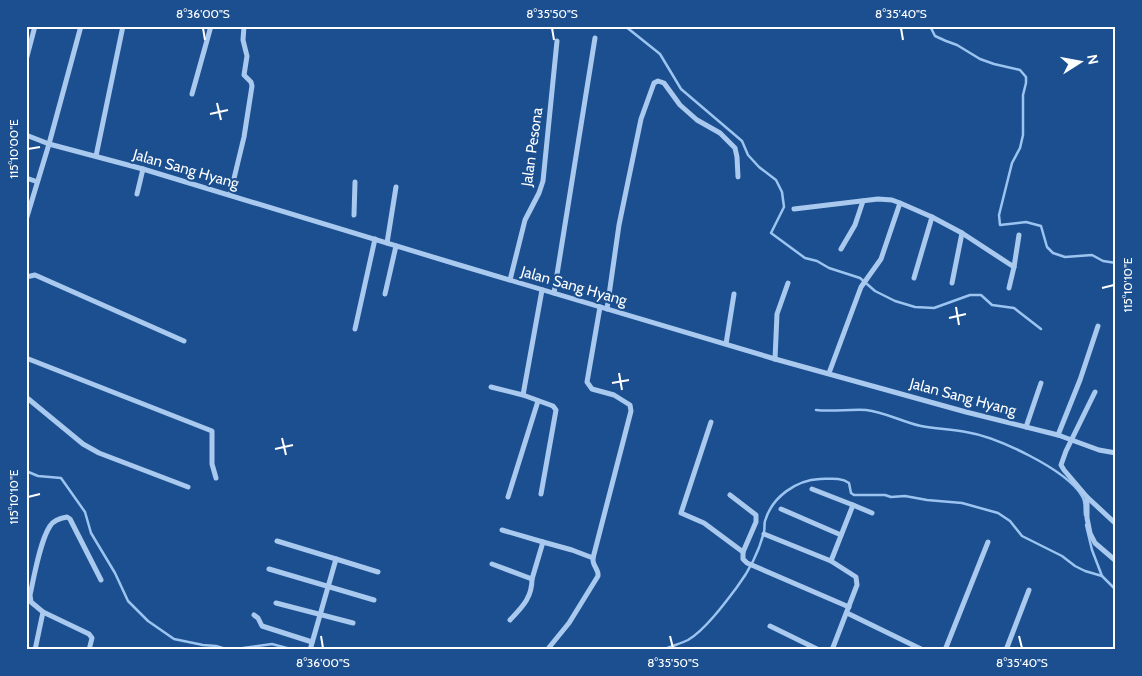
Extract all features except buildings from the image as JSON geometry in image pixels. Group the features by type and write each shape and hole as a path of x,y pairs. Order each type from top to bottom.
{"street":[{"path":"26,60 36,26"},
{"path":"27,216 50,144 81,26"},
{"path":"96,156 123,26"},
{"path":"192,94 211,26"},
{"path":"230,195 244,137 252,86 251,82 244,75 247,56 243,40 244,26"},
{"path":"554,293 595,38"},
{"name":"Jalan Pesona","path":"510,280 525,220 543,181 556,41"},
{"path":"607,309 619,225 640,127 654,82 664,83 680,105 697,120 720,133 735,148 738,177"},
{"name":"Jalan Sang Hyang","path":"26,136 143,169 775,359 966,412 1058,435 1091,447 1116,453"},
{"path":"137,194 143,169"},
{"path":"26,178 35,181"},
{"path":"354,215 355,182"},
{"path":"387,243 396,188"},
{"path":"794,209 886,199 932,217 962,233 1014,267"},
{"path":"841,248 855,225 863,201"},
{"path":"830,373 861,287 881,259 900,203"},
{"path":"914,278 932,217"},
{"path":"952,283 962,233"},
{"path":"1009,288 1019,236"},
{"path":"355,329 375,239"},
{"path":"385,294 396,246"},
{"path":"26,277 35,275 184,341"},
{"path":"775,359 777,314 788,283"},
{"path":"523,394 542,290"},
{"path":"726,344 734,294"},
{"path":"547,650 569,623 598,576 598,572 592,565 593,558 631,416 630,405 614,396 592,389 587,382 600,307"},
{"path":"1058,435 1080,380 1098,326"},
{"path":"26,358 212,431 212,464 216,478"},
{"path":"1026,427 1041,383"},
{"path":"491,387 523,394 553,406 556,410 541,494"},
{"path":"1095,392 1066,451 1062,464 1064,470 1087,497 1116,524"},
{"path":"26,398 83,444 98,453 188,487"},
{"path":"508,497 538,401"},
{"path":"711,422 681,513 704,523 743,552"},
{"path":"812,489 872,514"},
{"path":"730,495 756,515 756,522 743,552 743,559 746,563 848,610 923,650"},
{"path":"1087,497 1087,518 1090,533 1095,543 1116,561"},
{"path":"831,561 853,505"},
{"path":"781,509 841,535"},
{"path":"89,650 92,638 89,634 42,612 31,602 30,595 40,552 50,526 58,520 67,517 73,523 101,580"},
{"path":"502,530 593,558"},
{"path":"764,534 831,561 856,579 857,585 832,650"},
{"path":"277,542 378,572"},
{"path":"510,620 528,600 543,542"},
{"path":"945,650 988,542"},
{"path":"254,615 262,626 311,646 336,559"},
{"path":"492,564 532,579"},
{"path":"269,569 374,600"},
{"path":"1006,650 1029,590"},
{"path":"276,603 353,623"},
{"path":"35,650 42,612"},
{"path":"770,626 819,650"}],"waterway":[{"path":"508,26 553,26"},
{"path":"625,26 660,54 681,89 742,141 748,155 759,167 776,180 782,192 784,207 771,233 805,258 860,278 875,291 895,301 915,307 934,308 970,295 981,295 992,305 1014,308 1041,329"},
{"path":"930,26 935,36 957,45 980,59 1020,70 1026,77 1023,95 1023,135 1020,148 1012,163 999,215 1000,225 1026,222 1041,226 1047,247 1053,253 1065,257 1092,255 1103,261 1116,263"},
{"path":"816,410 873,411 921,426 966,432 995,440 1030,456 1061,475 1082,496 1085,515"},
{"path":"26,471 38,476 61,478 85,512 91,533 115,573 128,601 148,621 174,639 229,650 272,644 294,650"},
{"path":"663,650 688,640 714,616 749,568 762,539 765,521 773,504 786,491 811,480 842,480 849,483 851,493 854,495 905,496 962,503 998,513 1010,521 1022,536 1062,556 1075,566 1102,576"},
{"path":"1086,525 1092,550 1102,576 1116,590"},
{"path":"323,650 331,650"}]}
